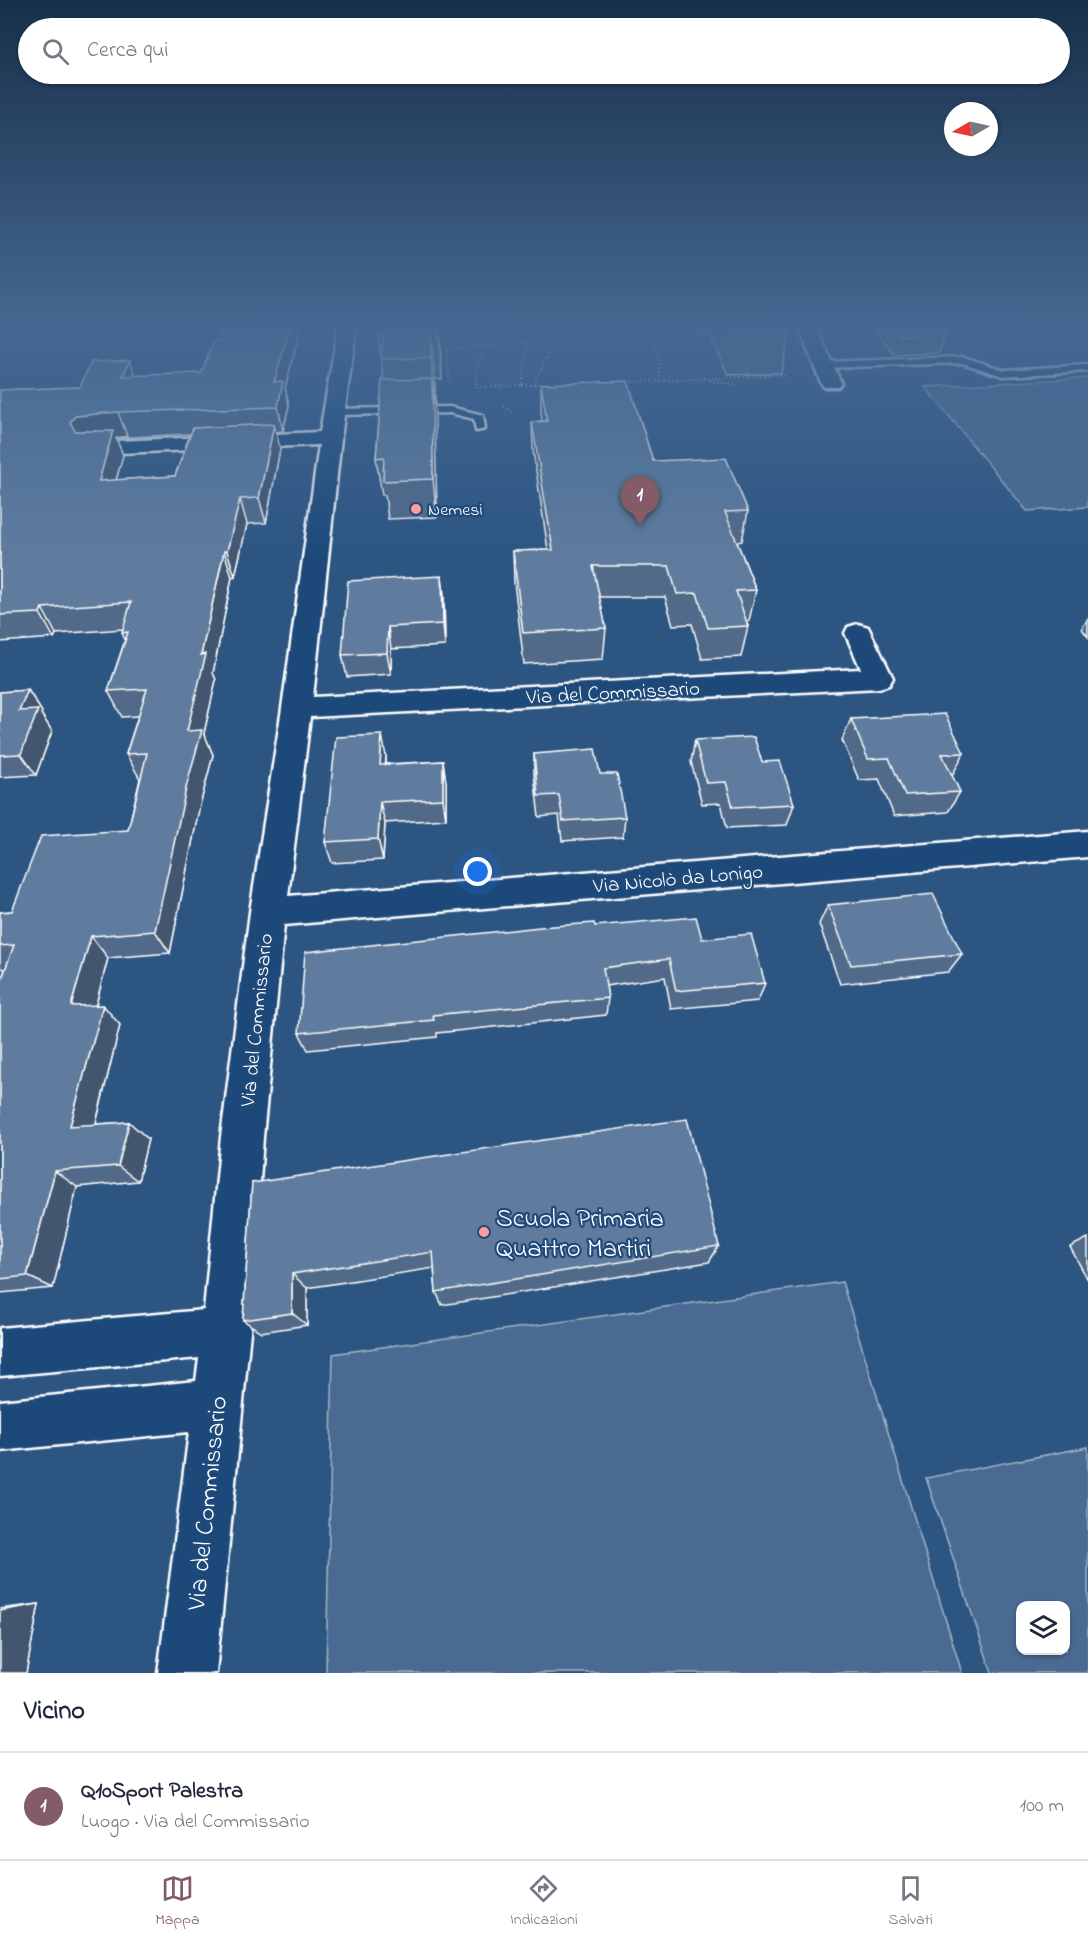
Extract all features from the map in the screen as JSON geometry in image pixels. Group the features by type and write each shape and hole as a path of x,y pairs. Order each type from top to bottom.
{"street":[{"name":"Via del Commissario","path":"187,1673 226,1332 242,1137 268,912 297,708 335,406"},
{"path":"94,448 332,425"},
{"name":"Via del Commissario","path":"297,708 879,678 858,633"},
{"name":"Via Nicolò da Lonigo","path":"268,912 1088,844"},
{"path":"0,1352 226,1332"},
{"path":"0,1426 217,1404"}],"lane":[{"path":"332,425 450,410 479,417 480,429"}],"path":[{"path":"504,406 512,411"}],"shaded area":[{"path":"941,406 1088,406 1088,507 1027,511"},
{"path":"842,1282 962,1673 326,1673 333,1354"},
{"path":"1088,1447 1088,1673 992,1673 926,1478"}],"building":[{"path":"0,406 278,406 118,412 75,416 70,422 75,431 113,431 99,481 175,476 193,428 274,424 259,498 240,499 227,551 224,551 201,655 206,654 187,731 202,730 187,784 155,931 91,936 71,1006 103,1005 70,1126 129,1122 118,1166 55,1171 27,1276 0,1279 0,984 14,945 0,946 0,912 12,911 41,836 128,830 147,753 126,754 147,689 108,691 128,632 122,633 131,602 42,608 40,613 0,615"},
{"path":"380,406 432,406 433,479 383,481 384,457 376,458"},
{"path":"545,406 636,406 653,461 726,458 748,511 725,512 756,590 736,591 748,626 708,628 697,593 677,594 669,566 593,566 606,628 523,633 513,551 553,550 532,422 547,421"},
{"path":"442,576 443,624 388,627 387,653 342,655 348,581"},
{"path":"28,690 19,711 38,710 21,754 0,755 0,692"},
{"path":"945,714 964,753 942,754 960,792 905,795 889,758 868,759 851,719"},
{"path":"382,735 380,765 443,761 443,799 380,802 378,839 325,842 336,737"},
{"path":"754,737 762,762 780,761 794,804 733,807 726,782 706,783 695,740"},
{"path":"595,749 600,774 617,774 625,817 563,821 559,795 538,796 534,754"},
{"path":"933,894 962,954 851,965 828,905"},
{"path":"696,917 702,939 751,934 765,983 676,991 669,959 603,968 608,998 433,1015 434,1020 299,1033 305,952 540,927 594,923 595,926"},
{"name":"Scuola Primaria Quattro Martiri","path":"687,1119 719,1246 436,1292 433,1252 292,1274 292,1313 243,1320 252,1183"}],"place":[{"name":"Nemesi","path":"416,509"},
{"name":"Q10Sport Palestra","path":"640,526"},
{"name":"Scuola Primaria Quattro Martiri","path":"484,1232"}]}
